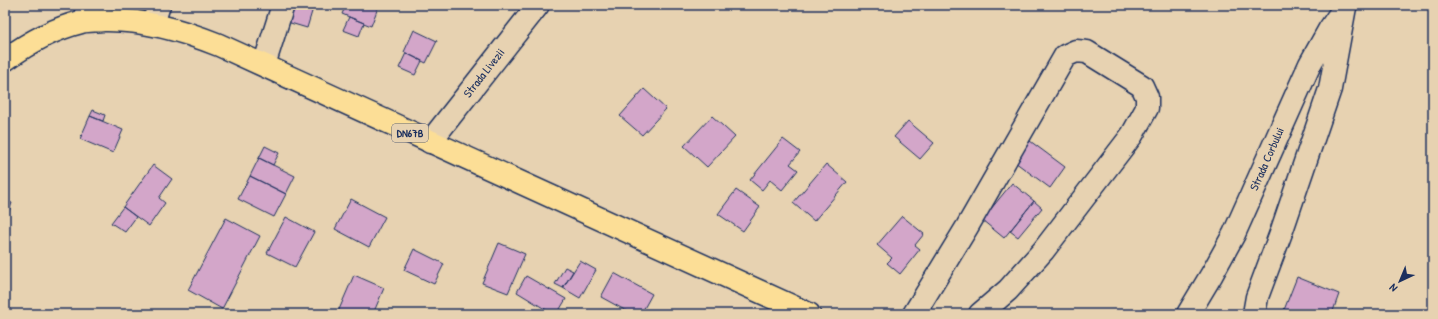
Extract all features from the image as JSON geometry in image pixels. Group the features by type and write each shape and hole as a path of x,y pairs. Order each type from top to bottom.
{"main road":[{"name":"DN67B","path":"5,60 22,48 86,13 119,20 156,15 195,35 264,65 809,314"}],"street":[{"path":"264,65 283,5"},
{"path":"1254,314 1257,298 1330,89 1346,6"},
{"name":"Strada Corbului","path":"1188,314 1234,234 1310,64 1329,30 1346,6"},
{"name":"Strada Livezii","path":"430,142 530,7"},
{"path":"914,314 967,227 1066,56 1076,51 1087,52 1142,86 1147,96 1147,108 1132,135 1043,251 1008,290 980,314"}],"building":[{"path":"292,5 314,5 307,28 287,22"},
{"path":"346,5 379,5 371,26 342,14"},
{"path":"349,17 364,23 359,36 343,30"},
{"path":"414,30 437,41 426,63 404,52"},
{"path":"406,53 422,61 415,75 399,68"},
{"path":"644,89 666,109 642,135 620,116"},
{"path":"93,110 105,115 103,121 90,116"},
{"path":"90,116 123,130 113,153 80,139"},
{"path":"712,116 735,137 707,167 684,146"},
{"path":"908,121 934,143 920,159 894,137"},
{"path":"783,139 800,152 790,164 798,170 782,190 770,180 762,190 750,180"},
{"path":"1030,141 1065,167 1050,188 1015,162"},
{"path":"265,146 279,153 273,165 259,158"},
{"path":"259,158 295,176 286,194 250,176"},
{"path":"826,164 847,182 814,221 793,203"},
{"path":"153,165 172,179 159,198 165,203 149,226 123,207"},
{"path":"250,176 286,194 274,217 238,199"},
{"path":"1012,183 1034,201 1004,238 982,220"},
{"path":"736,190 760,207 743,231 718,214"},
{"path":"351,199 385,217 369,247 335,229"},
{"path":"5,201 12,203 5,222"},
{"path":"1034,201 1042,208 1018,237 1010,231"},
{"path":"123,207 136,217 125,232 111,223"},
{"path":"902,216 924,234 915,245 920,249 900,274 887,263 892,258 877,245"},
{"path":"286,217 314,232 295,267 267,253"},
{"path":"226,218 260,236 222,309 188,290"},
{"path":"499,243 525,254 508,293 482,283"},
{"path":"414,249 444,264 434,284 404,270"},
{"path":"580,261 596,270 580,298 563,288"},
{"path":"565,267 573,271 563,288 555,284"},
{"path":"614,273 652,294 641,314 632,314 601,297"},
{"path":"354,275 384,288 373,314 343,314 338,312"},
{"path":"526,276 566,299 557,314 553,314 517,292"},
{"path":"1297,277 1339,294 1332,314 1294,314 1284,310"}]}
